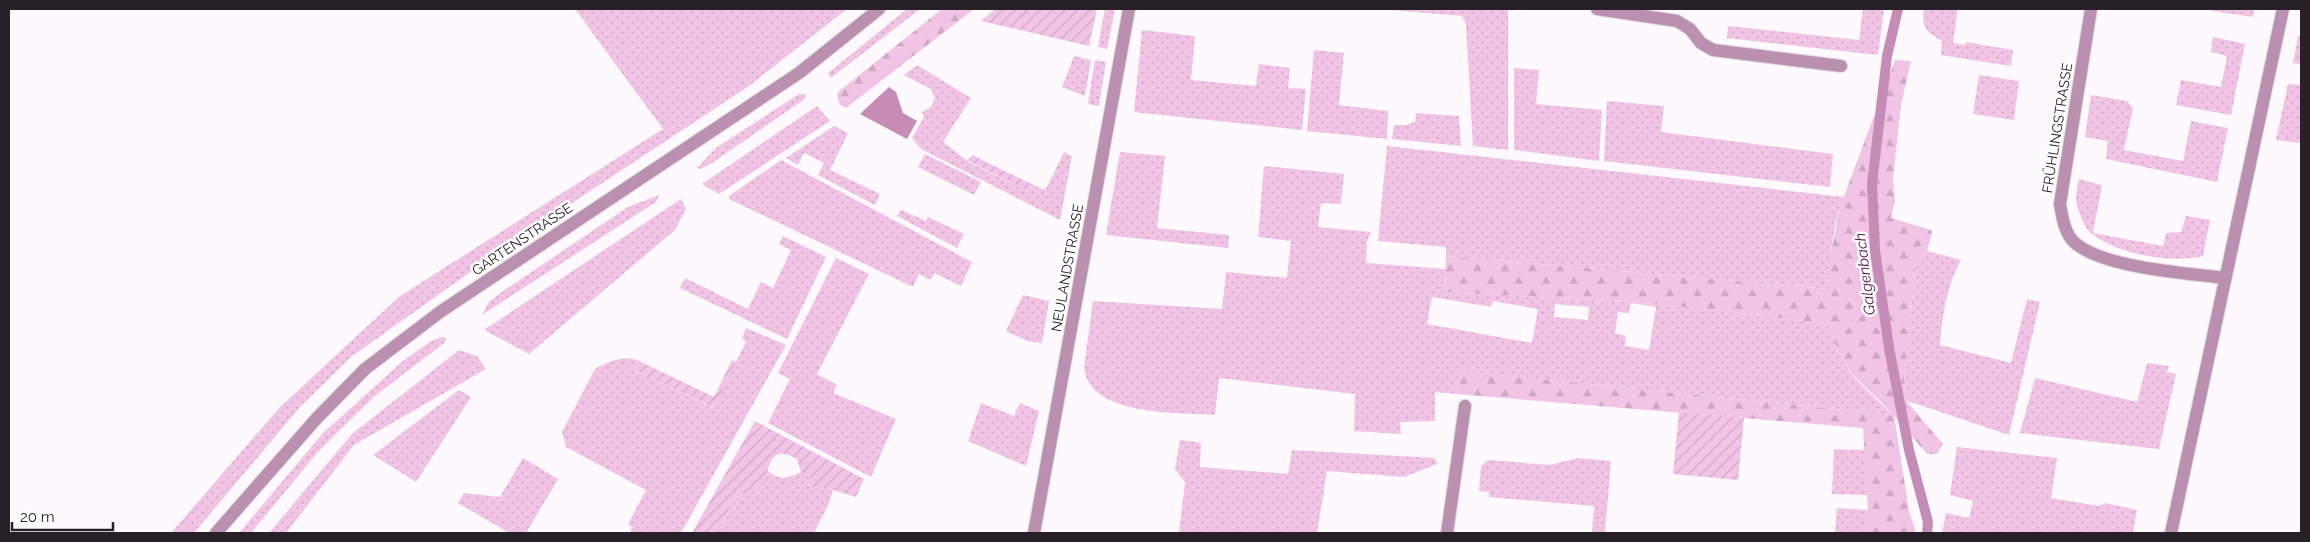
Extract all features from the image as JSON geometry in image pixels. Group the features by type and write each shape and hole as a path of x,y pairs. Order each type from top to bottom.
{"street":[{"name":"GARTENSTRASSE","path":"216,533 316,419 365,369 440,312 799,73 879,9"},
{"name":"NEULANDSTRASSE","path":"1034,533 1129,9"},
{"path":"1597,9 1677,21 1690,29 1700,43 1713,50 1841,66"},
{"name":"FRÜHLINGSTRASSE","path":"2090,9 2060,204 2062,218 2071,238 2081,248 2098,256 2119,262 2225,278"},
{"path":"2171,533 2283,9"},
{"path":"1447,533 1465,406"}],"green space":[{"path":"575,9 847,9 749,86 507,246 351,357 300,407 194,533 171,533 280,407 400,296 663,129"},
{"path":"907,9 920,9 831,78 828,73"},
{"path":"942,9 974,9 846,108 840,104 838,92"},
{"path":"995,9 1097,9 1089,46 981,21"},
{"path":"1105,9 1115,9 1107,49 1098,47"},
{"path":"1380,9 1508,9 1508,150 1473,146 1466,25 1462,16"},
{"path":"1863,9 1884,9 1878,55 1727,38 1728,26 1859,40"},
{"path":"1924,9 1958,9 1953,43 1965,45 1966,42 2013,50 2011,66 1941,55 1942,41 1928,32 1924,25"},
{"path":"2212,9 2254,9 2253,17 2212,11"},
{"path":"1142,30 1195,36 1191,80 1256,86 1259,64 1290,68 1288,88 1306,89 1302,130 1134,112"},
{"path":"2298,36 2301,36 2301,64 2293,63"},
{"path":"2213,37 2245,44 2231,115 2176,105 2181,80 2221,87 2227,56 2211,52"},
{"path":"1314,50 1344,53 1339,105 1388,111 1387,139 1307,131"},
{"path":"1074,56 1091,60 1085,96 1062,87"},
{"path":"1095,60 1106,62 1099,106 1088,104"},
{"path":"1895,60 1911,61 1901,105 1893,178 1895,201 1891,218 1931,230 1932,232 1927,251 1916,262 1904,379 1908,403 1943,444 1937,454 1927,454 1894,416 1909,511 1916,533 1866,533 1868,510 1863,428 1456,394 1459,371 1893,415 1846,366 1834,341 1831,325 1717,310 1629,302 1444,292 1446,256 1828,289 1830,257 1840,207"},
{"path":"917,65 971,98 943,142 969,162 1022,188 1046,189 1064,152 1072,156 1060,220 921,149 912,138 924,117 922,112 931,107 935,98 931,89 904,75"},
{"path":"1514,68 1539,70 1536,104 1602,110 1599,161 1514,150"},
{"path":"1979,75 2019,81 2014,120 1973,114"},
{"path":"2288,84 2301,85 2301,143 2276,140"},
{"path":"799,94 806,94 805,99 712,163 701,169 697,168 716,148"},
{"path":"2091,95 2127,101 2133,108 2124,150 2183,161 2191,121 2228,128 2217,182 2106,159 2108,141 2085,137"},
{"path":"1607,101 1664,106 1661,132 1833,154 1830,187 1604,161"},
{"path":"817,106 830,121 719,194 702,184"},
{"path":"1416,113 1459,116 1461,146 1392,139 1394,125 1406,125 1415,122"},
{"path":"834,126 848,133 830,170 880,194 875,205 818,175 824,163 804,153 798,165 786,158"},
{"path":"1387,146 1844,197 1834,231 1828,289 1446,256 1446,247 1378,241"},
{"path":"1120,152 1165,156 1157,228 1229,235 1228,248 1106,235"},
{"path":"925,154 981,182 974,195 918,167"},
{"path":"973,155 1042,189 1022,188 967,160"},
{"path":"781,160 972,262 961,286 934,273 931,280 919,274 913,287 729,199 729,196"},
{"path":"1264,166 1344,174 1341,204 1321,203 1318,227 1371,232 1367,241 1366,263 1445,269 1444,292 1629,302 1717,310 1831,325 1834,340 1845,365 1862,386 1893,415 1459,371 1456,394 1435,392 1435,421 1400,422 1401,434 1354,431 1355,394 1219,378 1215,415 1137,409 1101,395 1090,383 1084,367 1093,301 1222,309 1226,272 1287,278 1291,241 1258,237","holes":["1432,297 1491,307 1493,301 1538,309 1532,343 1427,324","1631,303 1656,307 1649,350 1625,346 1626,336 1615,333 1618,312 1629,313","1555,304 1589,307 1588,320 1554,317"]},
{"path":"2079,179 2102,185 2093,233 2163,246 2166,233 2181,232 2186,216 2210,220 2203,256 2175,259 2159,258 2127,251 2099,239 2087,228 2076,202"},
{"path":"659,195 656,202 482,315 489,302 499,294 628,207"},
{"path":"681,199 686,209 675,230 529,354 484,330"},
{"path":"901,210 926,221 928,217 964,234 957,248 897,216"},
{"path":"783,236 826,257 787,339 680,288 685,278 748,309 761,282 773,288 791,250 779,244"},
{"path":"1927,251 1961,260 1952,280 1946,301 1940,345 2011,363 2027,299 2040,302 2009,435 1908,401 1904,379 1916,262"},
{"path":"836,258 869,274 817,374 837,385 833,393 896,419 871,477 768,423 790,379 778,373"},
{"path":"1023,295 1049,301 1042,343 1027,341 1006,331"},
{"path":"746,328 786,345 681,533 630,533 632,527 628,524 646,490 566,447 562,432 595,369 617,360 634,359 639,361 634,370 713,408 746,342 742,338"},
{"path":"442,337 447,338 444,343 375,396 317,453 251,533 239,533 323,433 403,361 431,341"},
{"path":"459,350 477,356 486,369 354,445 286,533 269,533 352,434"},
{"path":"732,360 736,362 714,408 634,370 639,361 714,397"},
{"path":"2147,363 2169,366 2167,372 2176,374 2159,449 2020,433 2035,378 2137,402"},
{"path":"459,390 471,397 416,482 373,455"},
{"path":"981,403 1014,416 1020,403 1039,411 1026,466 968,441"},
{"path":"1679,412 1744,418 1738,480 1673,474"},
{"path":"755,421 864,479 856,497 833,490 811,487 810,476 801,472 797,459 787,454 779,454 770,462 763,483 759,488 734,499 719,533 692,533"},
{"path":"1180,440 1201,443 1200,467 1288,474 1292,450 1435,458 1437,464 1404,477 1327,471 1317,533 1179,533 1185,482 1175,469"},
{"path":"1957,447 2057,458 2051,498 2099,506 2105,503 2137,510 2133,533 1942,533 1946,513 1969,518 1973,501 1950,495"},
{"path":"1834,449 1865,450 1867,495 1832,494"},
{"path":"523,458 558,479 526,533 509,533 458,503 464,493 500,497"},
{"path":"1578,458 1611,461 1605,533 1592,533 1594,506 1489,497 1489,492 1479,491 1481,466 1488,460 1550,465"},
{"path":"766,469 775,476 783,478 801,472 810,476 811,487 833,490 829,503 814,533 719,533 734,499 747,493 766,476"},
{"path":"1837,508 1868,510 1866,533 1835,533"}],"shaded area":[{"path":"889,87 896,92 903,113 917,121 907,139 860,114"}],"waterway":[{"name":"Galgenbach","path":"1898,9 1887,56 1872,184 1875,250 1889,348 1909,450 1928,522 1927,533"}]}
